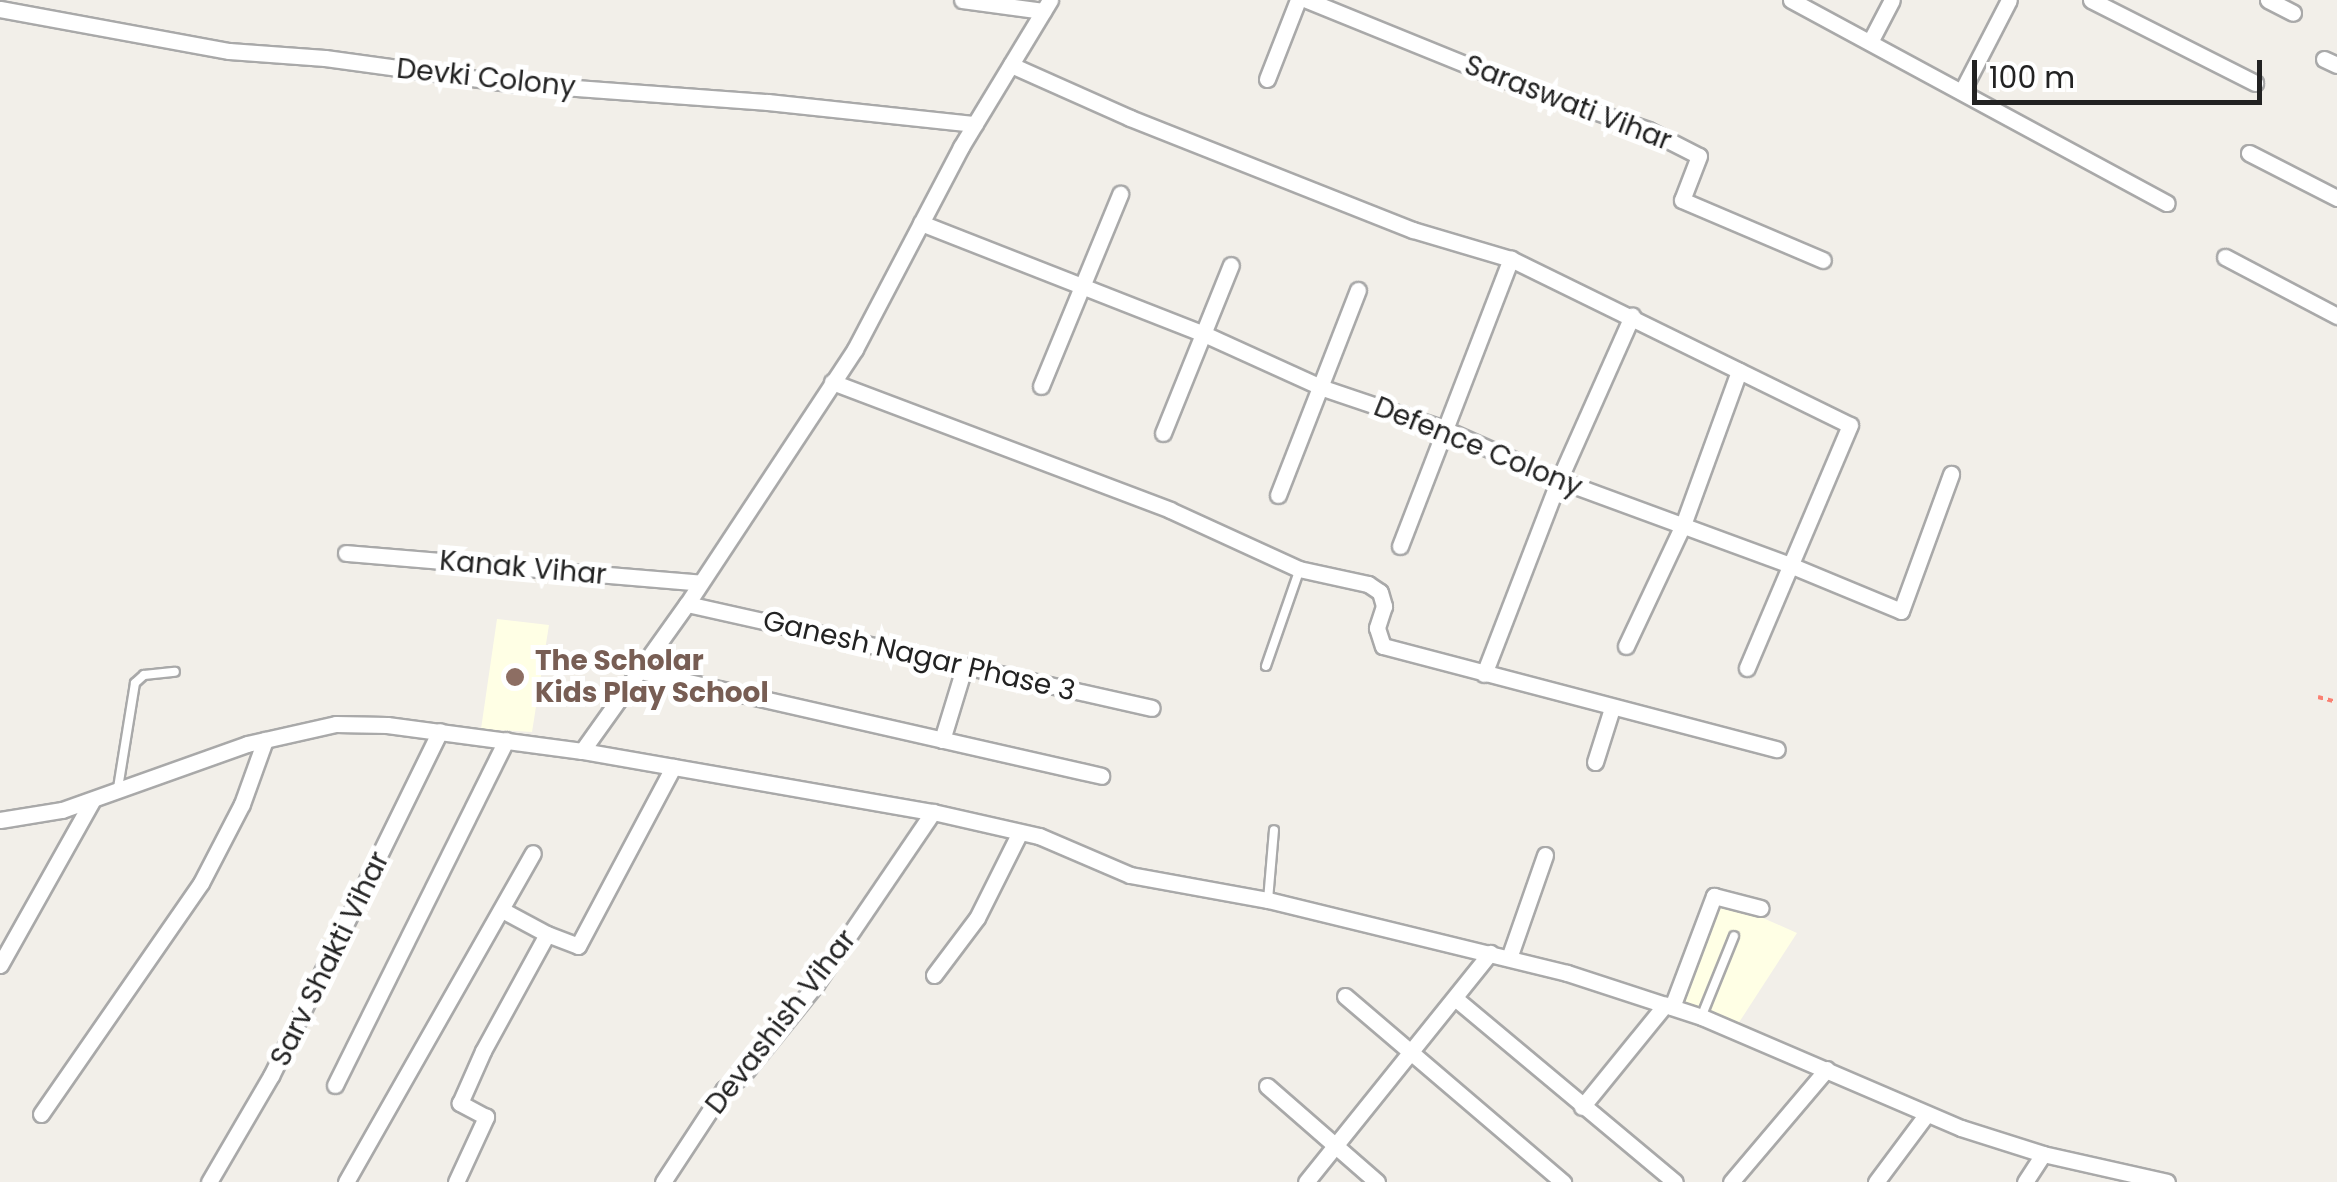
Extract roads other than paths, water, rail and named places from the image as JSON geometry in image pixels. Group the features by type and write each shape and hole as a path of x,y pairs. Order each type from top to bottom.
{"street":[{"path":"582,751 687,604 832,382 975,124 1046,6 962,0"},
{"path":"1267,80 1298,0"},
{"name":"Saraswati Vihar","path":"1307,0 1497,77 1648,130 1700,156 1682,200 1822,260"},
{"path":"1791,0 2167,203"},
{"path":"1870,42 1892,0"},
{"path":"1962,91 2010,0"},
{"path":"2091,0 2255,84"},
{"path":"2268,0 2293,13"},
{"name":"Devki Colony","path":"0,9 229,51 508,83 768,102 975,124"},
{"path":"1010,65 1130,118 1413,230 1511,258 1850,425 1747,668"},
{"path":"2249,153 2337,198"},
{"path":"1041,386 1120,194"},
{"name":"Defence Colony","path":"921,223 1204,334 1323,388 1444,429 1558,480 1790,564 1900,611 1952,474"},
{"path":"2225,256 2337,316"},
{"path":"1400,546 1511,258"},
{"path":"1163,433 1232,266"},
{"path":"1278,494 1323,388 1358,290"},
{"path":"1484,674 1558,480 1632,316"},
{"path":"1626,646 1682,525 1739,370"},
{"path":"832,382 1170,510 1300,569 1368,584 1380,592 1384,606 1376,628 1383,646 1778,749"},
{"name":"Kanak Vihar","path":"346,552 700,583"},
{"name":"Ganesh Nagar Phase 3","path":"687,604 1151,708"},
{"path":"942,740 964,666"},
{"path":"640,671 1101,776"},
{"path":"1595,762 1612,708"},
{"path":"0,820 92,802 265,740 336,724 440,731 582,751 933,812 1020,832 1130,874 1268,900 1509,958 1702,1017 1926,1115 2043,1154 2166,1182"},
{"name":"Sarv Shakti Vihar","path":"209,1182 272,1076 440,731"},
{"path":"41,1114 201,882 242,804 265,740"},
{"path":"335,1085 506,740"},
{"path":"502,910 578,946 672,768"},
{"path":"0,965 92,802"},
{"name":"Devashish Vihar","path":"663,1182 724,1090 742,1076 816,984 933,812"},
{"path":"934,976 977,918 1020,832"},
{"path":"346,1182 533,853"},
{"path":"1509,958 1545,856"},
{"path":"1582,1107 1669,1006 1714,896 1760,908"},
{"path":"456,1182 486,1117 460,1102 547,934"},
{"path":"1306,1182 1490,954"},
{"path":"1345,996 1563,1182"},
{"path":"1456,999 1675,1182"},
{"path":"1731,1182 1827,1069"},
{"path":"1267,1086 1377,1182"},
{"path":"1876,1182 1926,1115"},
{"path":"2025,1182 2043,1154"}],"lane":[{"path":"1266,666 1300,569"},
{"path":"117,792 135,682 144,675 175,672"},
{"path":"1268,900 1274,830"},
{"path":"1702,1017 1734,936"}],"place":[{"name":"The Scholar Kids Play School","path":"515,677"}]}
